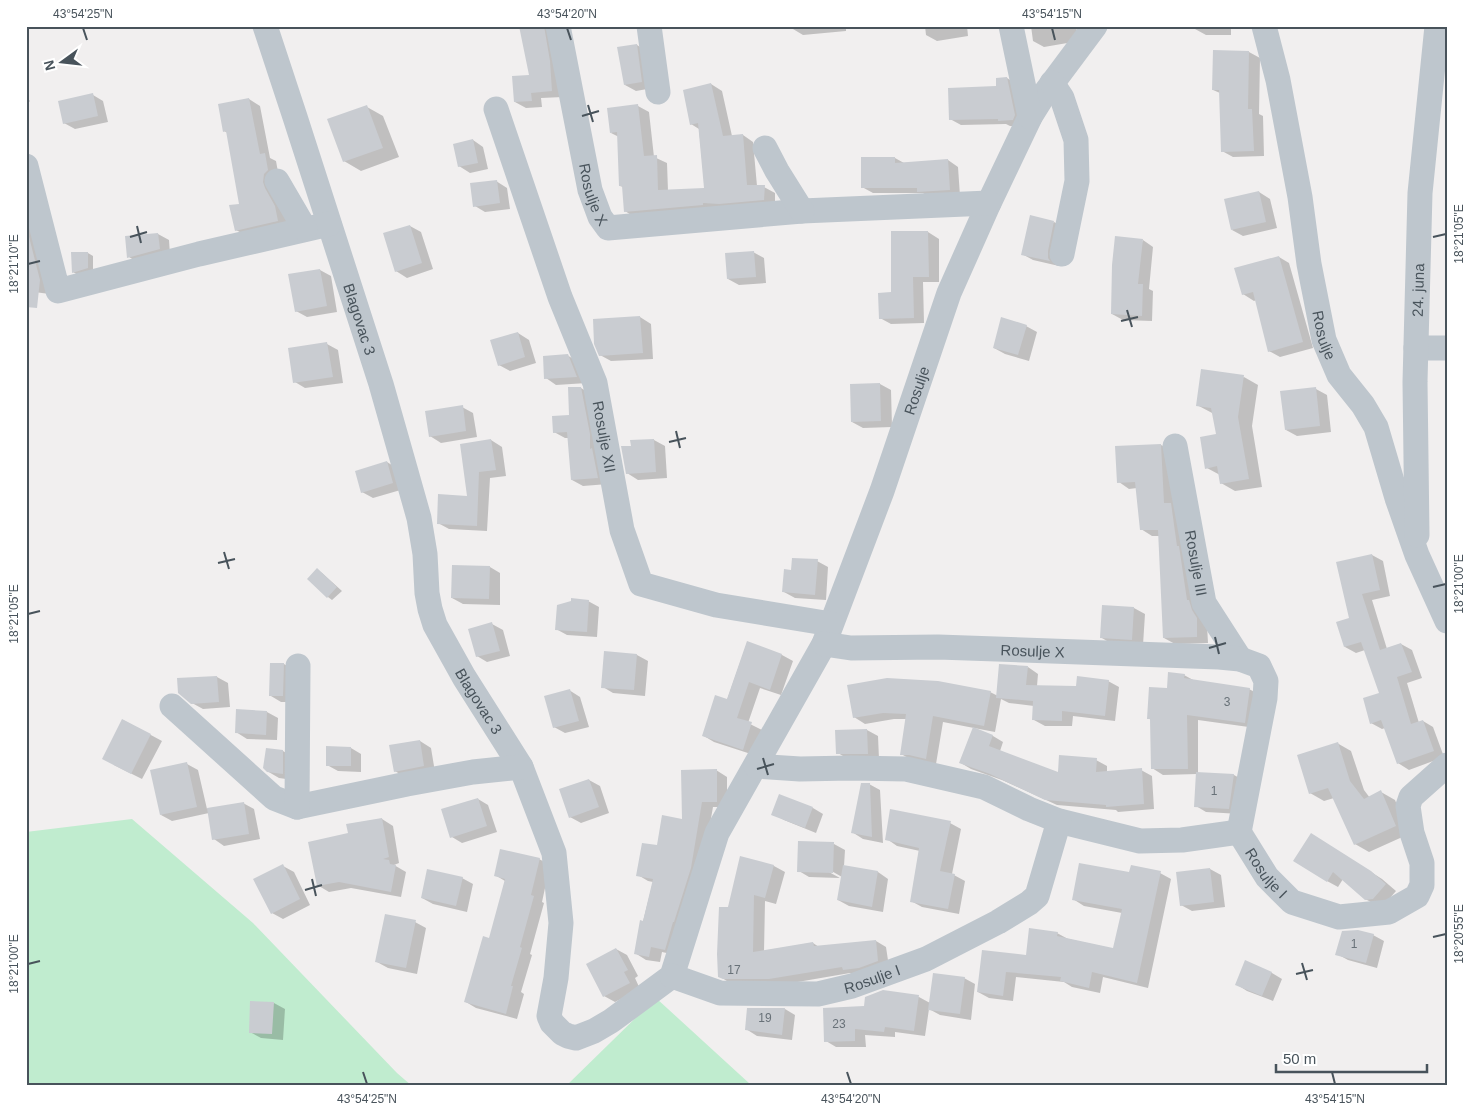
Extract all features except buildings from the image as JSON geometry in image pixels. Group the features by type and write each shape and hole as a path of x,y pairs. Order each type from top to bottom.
{"street":[{"name":"Blagovac 3","path":"264,26 381,384 419,518 425,554 427,592 435,625 464,677 521,767 554,853 561,923 556,978 549,1016 552,1024 562,1033 576,1038 611,1021 672,976"},
{"name":"Rosulje X","path":"558,26 590,190 600,217 608,228 802,211 989,203"},
{"path":"649,26 658,92"},
{"path":"1011,26 1030,117"},
{"name":"Rosulje","path":"756,766 828,634 882,491 949,293 989,203 1030,117 1052,83 1095,26"},
{"name":"Rosulje","path":"1264,26 1278,80 1300,197 1309,264 1324,340 1340,376 1376,427 1397,498 1417,555 1447,622"},
{"name":"24. juna","path":"1417,555 1415,382 1420,193 1437,26"},
{"path":"1052,83 1062,98 1076,140 1077,181 1062,254"},
{"name":"Rosulje XII","path":"496,109 560,297 595,383 622,530 641,584 828,634"},
{"path":"765,148 776,171 802,211"},
{"path":"26,166 58,291 199,254 329,224"},
{"path":"277,181 305,229"},
{"path":"1416,348 1447,348"},
{"name":"Rosulje III","path":"1175,446 1204,603 1240,659 1259,666 1266,681 1265,698 1239,832"},
{"name":"Rosulje X","path":"828,634 851,648 938,647 1240,659"},
{"path":"297,807 298,666"},
{"path":"172,706 274,798 297,807 473,772 521,767"},
{"name":"Rosulje I","path":"756,766 800,769 906,769 984,787 1059,821 1140,841 1182,840 1239,832 1267,877 1292,902 1339,917 1389,912 1416,896 1422,885 1422,863 1412,833 1408,806 1411,797 1447,765"},
{"path":"672,976 717,833 756,766"},
{"name":"Rosulje I","path":"672,976 720,993 818,994 852,986 926,959 998,922 1037,896 1059,821"}],"green space":[{"path":"132,819 253,923 397,1073 412,1086 26,1086 26,832"},
{"path":"656,998 750,1084 748,1086 566,1086"}]}
